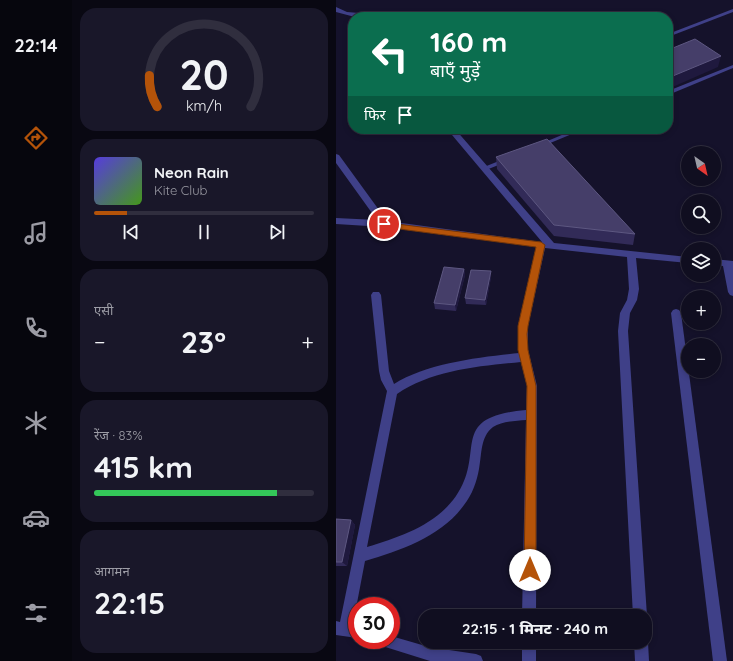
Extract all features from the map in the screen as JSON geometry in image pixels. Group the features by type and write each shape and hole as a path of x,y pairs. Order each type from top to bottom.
{"street":[{"path":"336,9 348,15"},
{"path":"455,134 486,168 546,246"},
{"path":"336,157 384,224"},
{"path":"336,221 384,224 546,246 681,259"},
{"path":"529,609 532,386 524,357 522,343 523,326 546,246"},
{"path":"631,254 634,289 632,300 625,313 623,331 640,609"},
{"path":"730,264 733,292"},
{"path":"346,629 392,391 386,380 384,371 376,295"},
{"path":"676,313 720,661"},
{"path":"392,391 400,385 440,372 491,360 524,357"},
{"path":"359,556 401,544 437,523 461,500 470,484 478,438 485,426 501,417 511,415 531,415"},
{"path":"400,646 420,653 446,658 476,661"},
{"path":"529,649 529,661"},
{"path":"641,649 642,661"}],"lane":[{"path":"673,34 733,10"},
{"path":"673,91 733,66"},
{"path":"537,147 569,134"},
{"path":"486,168 508,159"}],"building":[{"path":"695,39 721,56 673,76 673,48"},
{"path":"547,139 635,234 554,225 496,157"},
{"path":"444,267 464,269 455,305 434,303"},
{"path":"471,270 491,271 485,300 465,298"},
{"path":"336,519 351,520 342,562 336,562"}],"route":[{"path":"384,224 541,245 523,326 522,343 524,357 530,373 532,386 530,570"}]}
